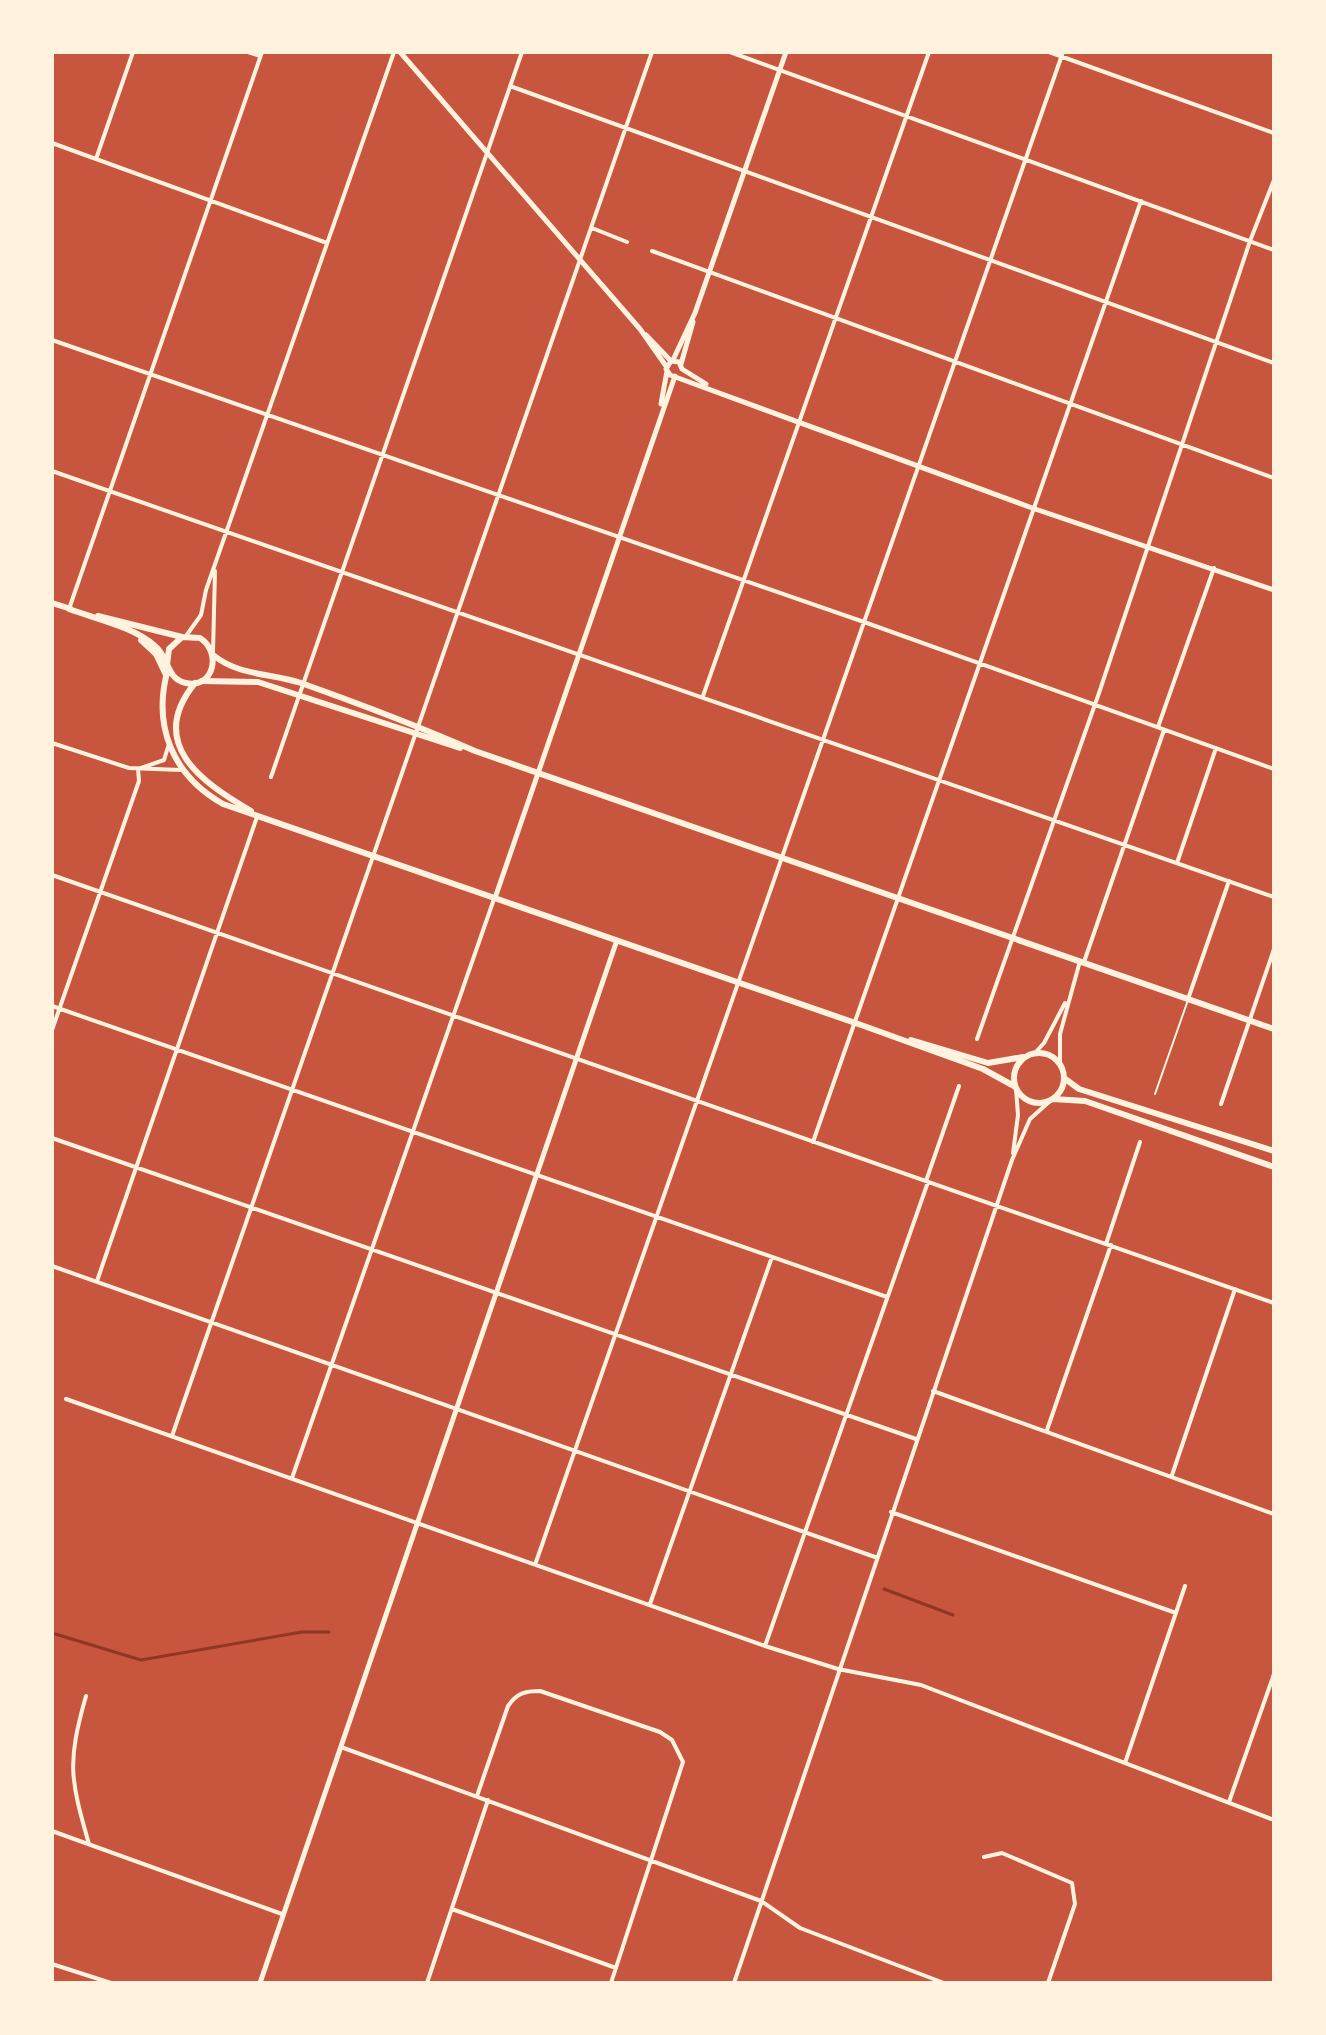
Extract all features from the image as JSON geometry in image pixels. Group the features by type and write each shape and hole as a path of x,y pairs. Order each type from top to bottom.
{"main road":[{"path":"52,603 136,635 176,679 198,682 247,680 300,695 415,736 475,751 1274,1029"},
{"path":"69,609 132,626 200,638 235,670 304,684 419,725 475,751"},
{"path":"183,637 169,649 162,717 168,747 181,770 210,797 998,1075 1032,1103 1085,1101 1274,1167"},
{"path":"213,653 211,672 184,699 176,720 176,737 183,754 217,791 258,814"},
{"path":"895,1037 988,1063 1046,1054 1060,1064 1064,1078 1063,1087 1052,1100"},
{"path":"1015,1088 1015,1067 1031,1054"},
{"path":"1064,1078 1079,1089 1274,1151"}],"street":[{"path":"96,159 133,52"},
{"path":"69,609 261,54 248,52"},
{"path":"183,637 201,615 226,531 397,52 487,151 677,376 1035,509 1274,590"},
{"path":"271,777 522,52"},
{"path":"172,1436 214,1323 652,52"},
{"path":"730,52 1274,250"},
{"path":"292,1478 495,898 660,413 682,366 695,313 786,52"},
{"path":"703,696 929,52"},
{"path":"1049,52 1274,133"},
{"path":"536,1562 1062,55"},
{"path":"510,86 1274,363"},
{"path":"52,143 327,243"},
{"path":"977,1039 1055,821 1250,241 1274,180"},
{"path":"813,1142 1141,201"},
{"path":"592,228 627,242"},
{"path":"652,251 1274,478"},
{"path":"660,413 669,365 695,313"},
{"path":"52,340 743,579 1274,769"},
{"path":"669,365 682,366 714,389"},
{"path":"52,471 1274,897"},
{"path":"1158,727 1214,568"},
{"path":"213,653 215,569"},
{"path":"1031,1054 1044,1043 1068,997 1164,730"},
{"path":"52,743 113,764 138,769 181,770"},
{"path":"138,769 164,760 168,747"},
{"path":"1177,863 1216,748"},
{"path":"52,1030 139,781 138,769"},
{"path":"97,1281 258,814"},
{"path":"52,875 1274,1303"},
{"path":"1188,999 1229,881"},
{"path":"260,1983 617,940"},
{"path":"1221,1104 1274,949"},
{"path":"1060,1064 1060,1034 1068,997"},
{"path":"52,1006 887,1297"},
{"path":"765,1646 959,1086"},
{"path":"1012,1160 1018,1115 1015,1088"},
{"path":"734,1983 875,1557 1012,1160 1030,1119 1052,1100"},
{"path":"52,1138 916,1439"},
{"path":"1047,1430 1140,1142"},
{"path":"650,1604 772,1257"},
{"path":"52,1266 875,1557"},
{"path":"1172,1475 1235,1289"},
{"path":"933,1391 1274,1514"},
{"path":"66,1399 536,1562 765,1646 838,1669 921,1685 1274,1820"},
{"path":"891,1512 1176,1613"},
{"path":"1125,1763 1185,1586"},
{"path":"1229,1802 1274,1674"},
{"path":"477,1796 508,1706 515,1696 526,1691 540,1691 660,1732 672,1740 683,1762 611,1983"},
{"path":"86,1696 71,1762 74,1792 89,1844"},
{"path":"339,1746 761,1901 800,1928 944,1983"},
{"path":"427,1983 488,1800"},
{"path":"52,1831 282,1914"},
{"path":"984,1857 1002,1853 1072,1883 1075,1904 1048,1983"},
{"path":"452,1909 616,1968"},
{"path":"52,1964 111,1983"}],"lane":[{"path":"1155,1094 1188,999"}],"waterway":[{"path":"884,1589 953,1615"},
{"path":"52,1633 141,1660 302,1632 329,1632"}]}
